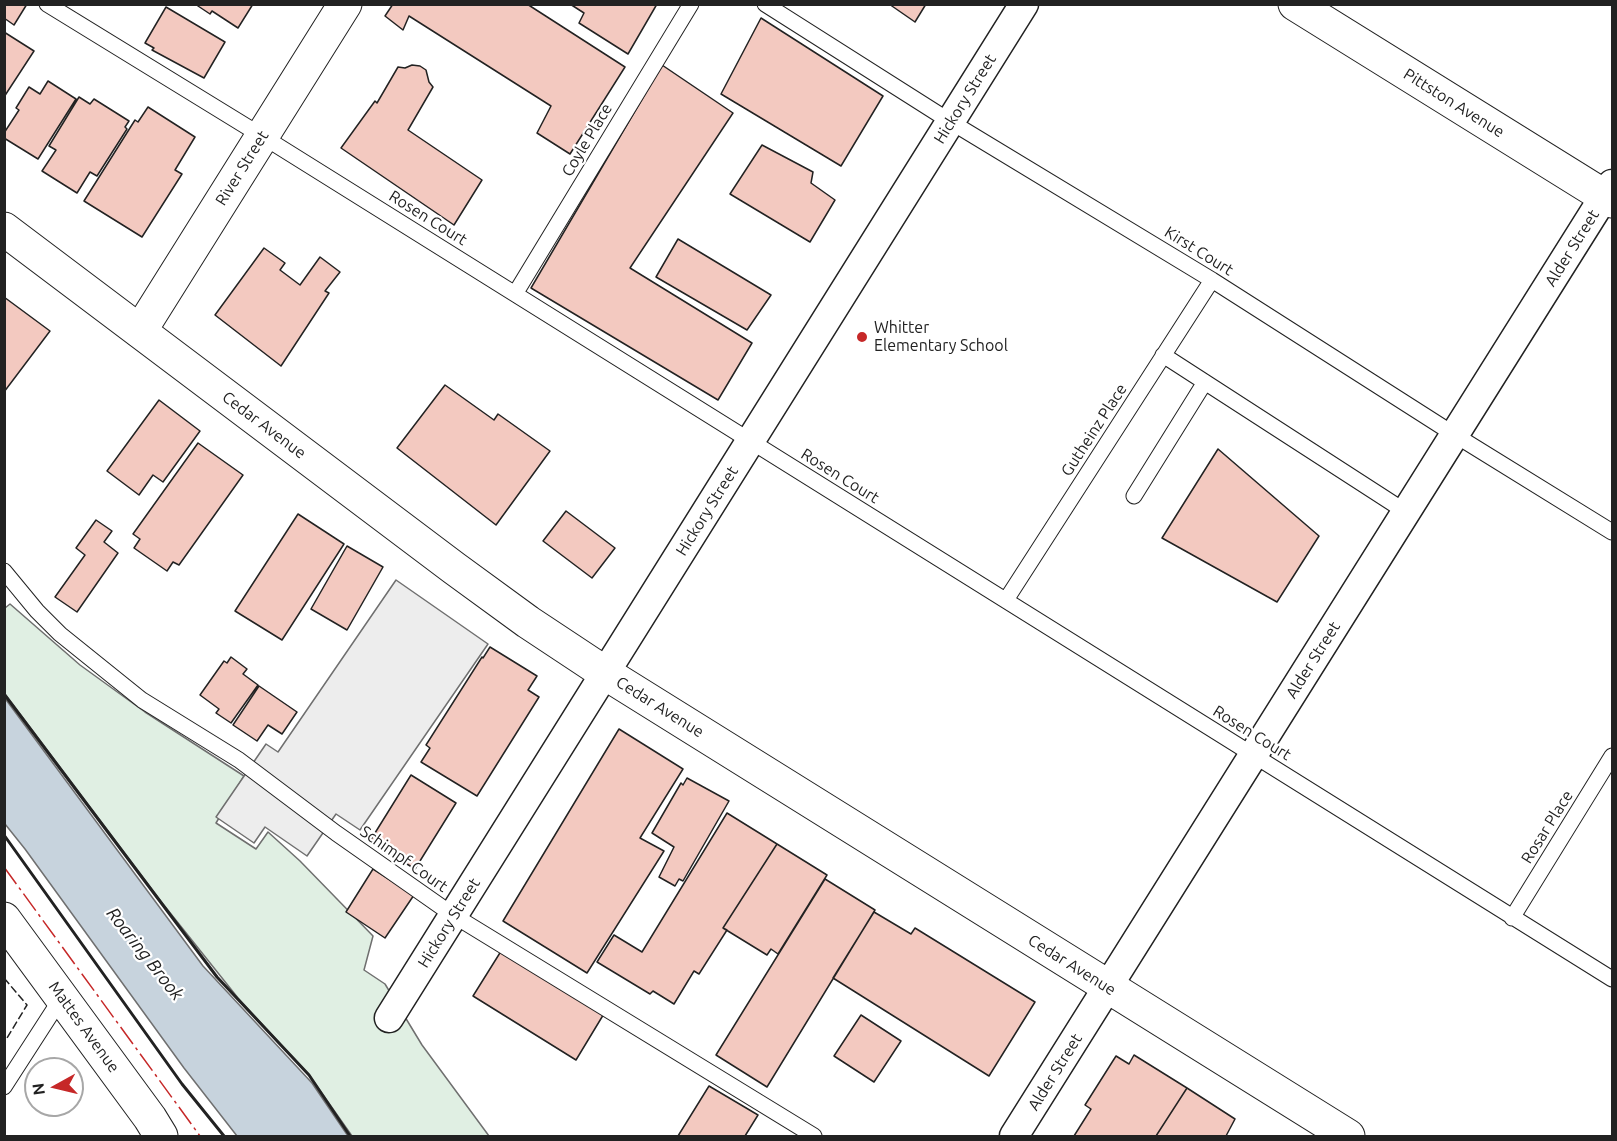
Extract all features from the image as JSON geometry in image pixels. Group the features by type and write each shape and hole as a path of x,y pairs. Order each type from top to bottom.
{"main road":[{"name":"River Street","path":"140,331 345,4"},
{"name":"Pittston Avenue","path":"1295,4 1610,194"},
{"name":"Cedar Avenue","path":"4,229 528,622 605,673 1348,1137"},
{"name":"Mattes Avenue","path":"4,920 150,1118 161,1137"}],"street":[{"name":"Hickory Street","path":"389,1018 1024,4"},
{"name":"Alder Street","path":"1014,1137 1406,512 1610,194"}],"lane":[{"name":"Rosen Court","path":"47,4 1612,979"},
{"name":"Coyle Place","path":"515,294 691,4"},
{"name":"Kirst Court","path":"765,4 951,122 1212,280 1612,532"},
{"name":"Gutheinz Place","path":"1006,600 1212,280"},
{"path":"1163,355 1406,512"},
{"path":"1134,496 1204,382"},
{"name":"Schimpf Court","path":"4,571 37,611 60,634 142,700 239,760 336,833 453,915 814,1137"},
{"name":"Rosar Place","path":"1512,918 1612,756"},
{"path":"4,1087 62,997"}],"green space":[{"path":"10,604 80,665 145,712 244,776 216,823 256,849 268,832 300,861 373,936 364,970 385,984 422,1045 489,1136 352,1136 309,1075 238,998 163,904 5,694 5,608"}],"shaded area":[{"path":"396,580 488,644 360,830 336,814 307,856 265,827 254,843 216,817 266,744 278,752"}],"water":[{"name":"Roaring Brook","path":"4,697 203,966 312,1083 348,1136 237,1136 184,1068 5,824"}],"building":[{"path":"4,4 27,4 14,25 4,18"},
{"path":"195,4 253,4 238,28 212,11 210,14"},
{"path":"393,4 527,4 625,67 570,154 537,133 551,106 409,16 403,30 385,16"},
{"path":"570,4 657,4 628,54 579,23 584,13"},
{"path":"889,4 926,4 915,22"},
{"path":"166,7 225,42 204,78 152,50 154,48 145,43"},
{"path":"761,18 883,96 841,166 721,94"},
{"path":"4,32 34,51 4,97"},
{"path":"412,65 426,70 433,87 408,130 482,180 454,225 341,148 375,101 377,103 398,67 405,68"},
{"path":"662,65 733,113 630,268 752,343 718,400 531,288"},
{"path":"48,81 76,99 38,159 4,138 4,133 19,110 16,108 29,87 40,94"},
{"path":"79,97 90,104 94,99 129,121 125,127 127,129 97,176 90,172 77,193 42,171 56,150 49,146"},
{"path":"148,107 195,137 175,170 182,174 142,237 84,201 135,120 138,122"},
{"path":"762,145 813,172 811,183 835,200 810,242 730,194"},
{"path":"678,239 771,295 747,330 656,277"},
{"path":"264,248 285,263 280,270 300,285 320,257 340,272 325,291 329,293 281,366 215,315"},
{"path":"4,297 50,331 4,392"},
{"path":"445,385 494,420 498,414 550,451 496,525 397,448"},
{"path":"159,400 200,431 163,482 153,475 139,495 107,471"},
{"path":"198,443 243,475 179,565 173,562 167,571 134,548 140,539 133,534"},
{"path":"1218,449 1319,536 1277,602 1162,538"},
{"path":"566,511 615,548 592,578 543,541"},
{"path":"298,514 344,544 282,640 235,611"},
{"path":"96,520 112,531 104,542 118,553 77,612 55,597 85,555 76,548"},
{"path":"347,546 383,567 347,630 311,609"},
{"path":"490,647 537,676 528,690 539,697 477,796 421,762 430,748 426,745"},
{"path":"231,657 247,669 243,674 258,685 231,723 216,713 219,709 200,695 224,661 227,663"},
{"path":"259,686 297,712 282,734 268,725 257,741 233,725"},
{"path":"619,729 683,769 640,838 664,851 587,973 503,921"},
{"path":"411,775 456,803 415,869 370,841"},
{"path":"687,778 729,801 683,881 679,879 675,886 659,877 674,847 652,833 681,783 683,785"},
{"path":"727,813 777,844 723,928 727,930 699,974 694,971 674,1004 653,991 650,994 597,962 614,935 642,952"},
{"path":"777,844 827,875 778,954 771,949 767,955 723,928"},
{"path":"373,869 414,895 385,938 346,912"},
{"path":"825,879 875,910 767,1087 716,1055"},
{"path":"874,912 911,934 915,928 1035,1002 989,1076 833,978"},
{"path":"503,948 605,1012 576,1060 473,996"},
{"path":"861,1015 901,1041 874,1082 834,1056"},
{"path":"1134,1055 1187,1088 1156,1136 1074,1136 1091,1109 1085,1105 1116,1056 1129,1064"},
{"path":"709,1086 758,1115 745,1136 678,1136"},
{"path":"1187,1088 1235,1119 1226,1136 1156,1136"}],"fence":[{"path":"4,978 27,1005 4,1043"}],"wall":[{"path":"4,694 217,977 309,1075 350,1136"},
{"path":"4,835 182,1084 224,1136"}],"power":[{"path":"4,867 200,1136"}],"place":[{"name":"Whitter Elementary School","path":"862,337"}]}
